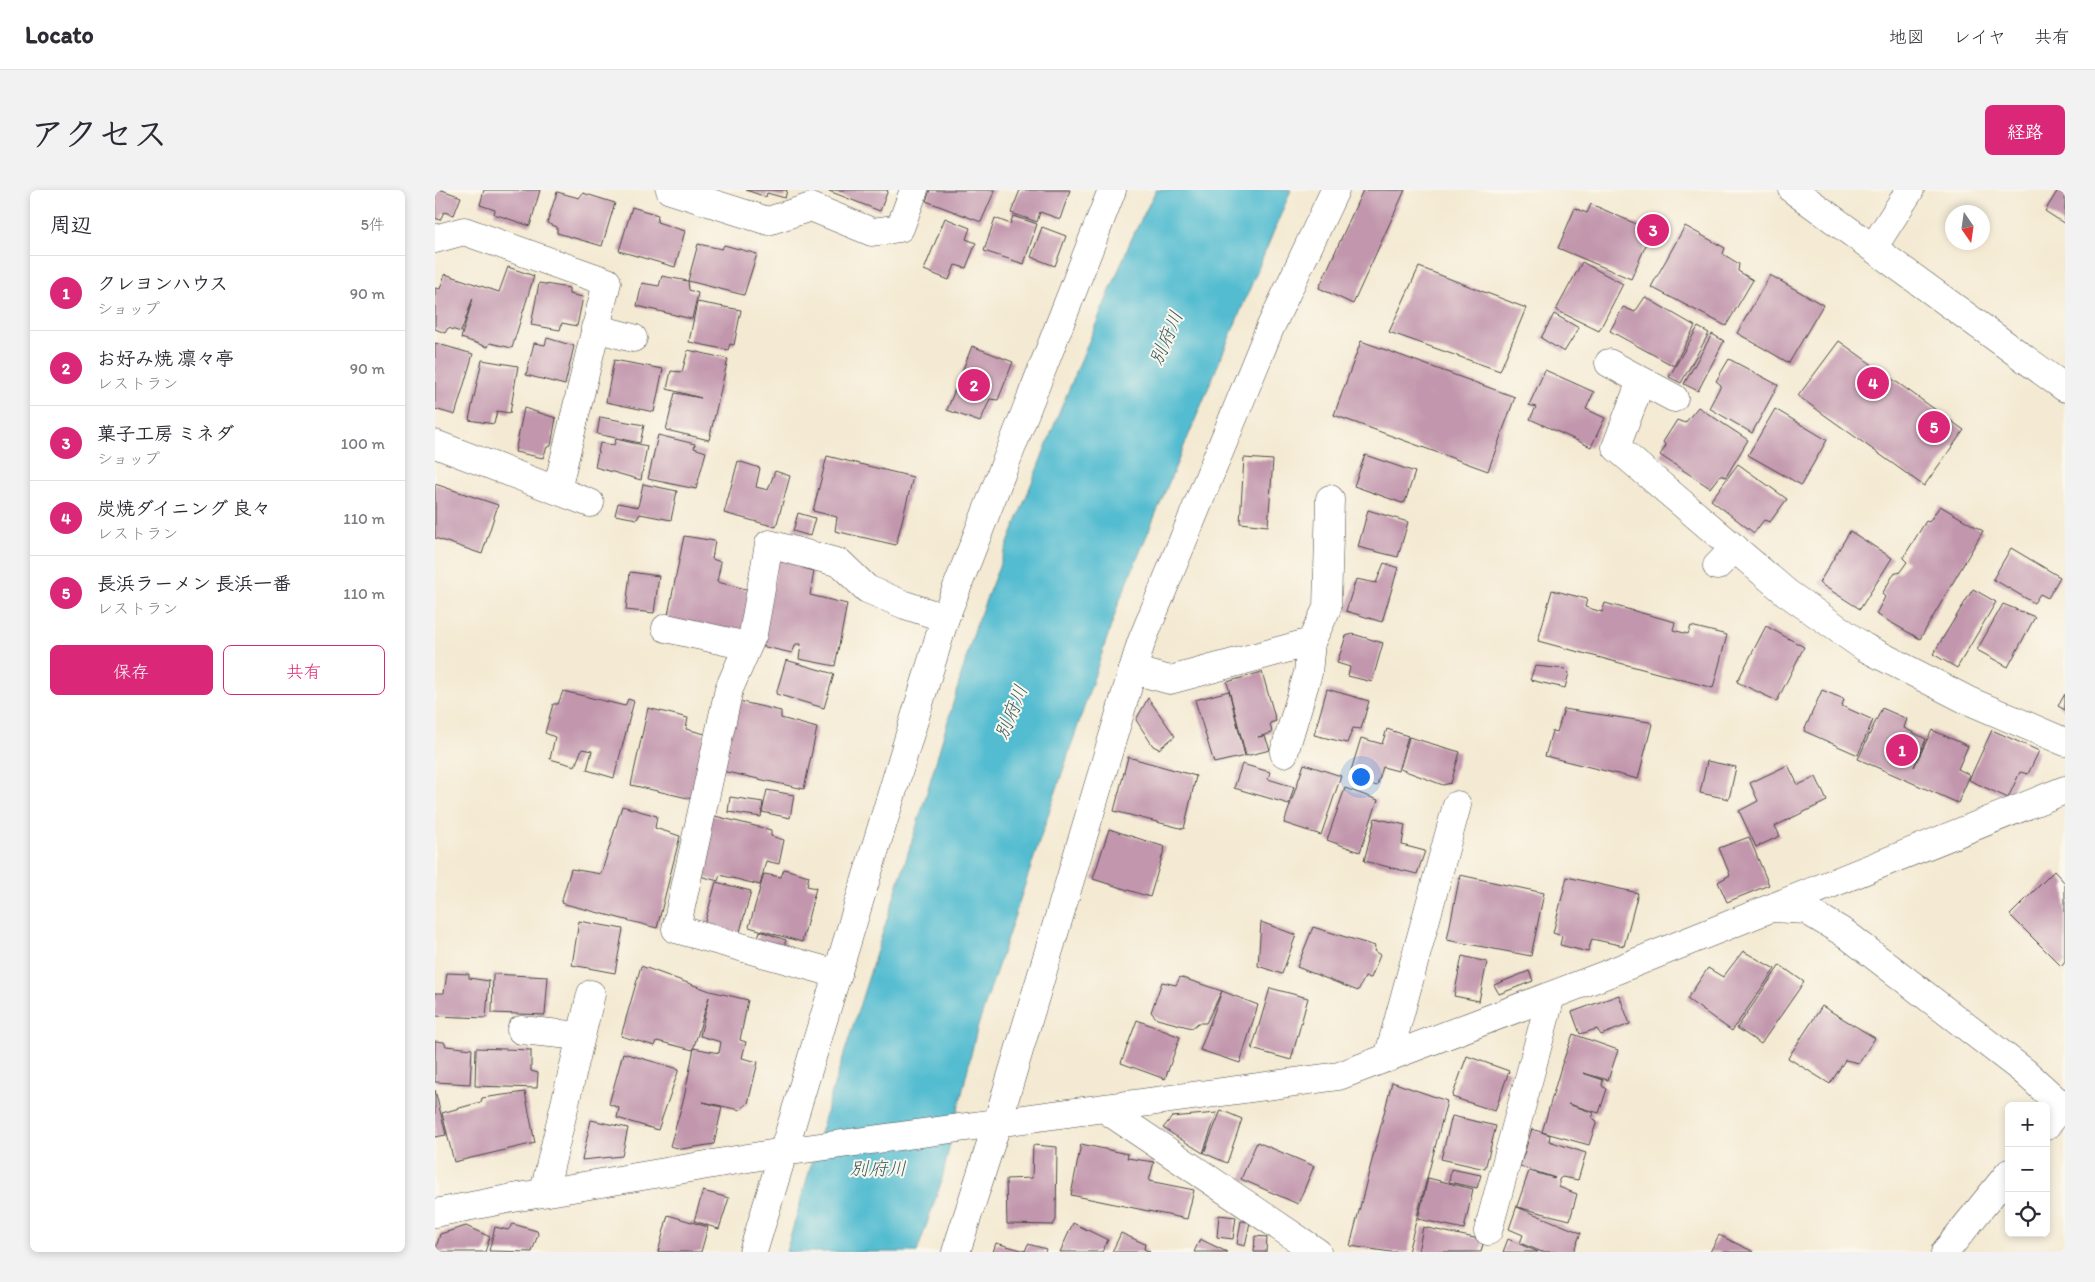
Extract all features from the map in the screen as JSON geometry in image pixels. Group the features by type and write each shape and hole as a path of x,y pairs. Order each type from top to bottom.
{"street":[{"path":"670,190 768,221 811,207 872,232 900,228 914,190"},
{"path":"753,1252 945,618 1112,190"},
{"path":"956,1252 997,1124 1141,643 1270,328 1335,190"},
{"path":"1793,190 2065,388"},
{"path":"1873,248 1910,190"},
{"path":"435,239 464,231 607,282 557,490"},
{"path":"595,328 633,338"},
{"path":"1609,363 1674,398"},
{"path":"1641,381 1616,447 1726,557 1787,593 1865,647 1883,667 2065,742"},
{"path":"435,444 590,503"},
{"path":"1284,752 1308,673 1311,642 1327,608 1329,499"},
{"path":"838,974 676,929 729,688 753,634 769,544 839,563 867,589 905,605 945,618"},
{"path":"667,628 747,646"},
{"path":"1133,670 1170,680 1311,642"},
{"path":"435,1213 544,1192 783,1152 1339,1076 1551,996 2065,790"},
{"path":"1388,1058 1457,805"},
{"path":"1771,908 1806,910 1846,934 2025,1072 2058,1112"},
{"path":"544,1192 591,994"},
{"path":"1488,1231 1551,996"},
{"path":"521,1030 580,1036"},
{"path":"1105,1109 1317,1252"},
{"path":"1945,1252 2005,1178"}],"water":[{"name":"別府川","path":"1156,190 1291,190 1119,602 977,1029 941,1183 917,1252 786,1252 832,1092 922,809 976,625 1059,413 1131,240"}],"building":[{"path":"435,190 442,190 461,197 454,215 444,212 440,220 435,218"},
{"path":"484,190 540,190 530,226 494,214 495,210 480,205"},
{"path":"746,190 787,190 785,198 767,193 766,197"},
{"path":"829,190 888,190 880,211"},
{"path":"930,190 995,190 981,222 926,201"},
{"path":"1020,190 1070,190 1060,219 1040,212 1037,222 1011,213"},
{"path":"1363,190 1405,190 1353,304 1319,288"},
{"path":"2058,190 2065,190 2065,224 2045,211"},
{"path":"557,192 579,198 583,193 615,203 602,246 557,233 557,227 547,223"},
{"path":"1591,204 1652,231 1631,279 1558,248 1575,208 1587,213"},
{"path":"632,207 658,215 657,222 685,231 675,267 619,251"},
{"path":"1013,216 1037,224 1024,264 984,251 995,218 1010,224"},
{"path":"945,218 970,228 966,239 976,243 966,268 955,265 949,280 924,270"},
{"path":"1685,226 1725,248 1723,254 1739,264 1738,271 1753,280 1726,326 1651,287"},
{"path":"1042,227 1066,236 1055,266 1031,257"},
{"path":"698,244 722,249 724,245 757,254 744,295 688,281"},
{"path":"1582,262 1623,284 1599,331 1556,310"},
{"path":"508,267 534,276 512,348 490,343 488,347 461,338 473,298 461,332 448,328 445,333 435,329 435,288 440,289 445,274 499,292"},
{"path":"1419,267 1526,308 1500,371 1389,332"},
{"path":"1770,275 1823,305 1789,363 1737,333"},
{"path":"662,276 688,281 689,290 698,293 692,319 637,306 642,283 659,286"},
{"path":"539,283 569,288 569,294 583,297 577,326 562,323 560,330 531,325"},
{"path":"1645,297 1695,326 1674,366 1610,331 1623,307 1635,312"},
{"path":"697,302 741,310 734,345 730,344 728,350 689,342"},
{"path":"1554,314 1579,328 1564,352 1541,338"},
{"path":"1698,327 1709,333 1681,383 1669,377"},
{"path":"1712,334 1724,341 1698,391 1684,384"},
{"path":"547,338 574,346 565,385 526,375 534,343 545,345"},
{"path":"1361,341 1515,397 1488,471 1334,415"},
{"path":"1839,341 1964,430 1924,486 1798,396"},
{"path":"435,343 473,354 455,415 435,409"},
{"path":"972,346 1013,362 998,400 990,399 980,422 947,410"},
{"path":"688,350 728,359 709,440 666,430 675,393 701,398 667,389 671,371 682,372"},
{"path":"1729,359 1778,385 1752,433 1709,408 1721,385 1716,381"},
{"path":"482,360 518,366 510,413 497,411 494,424 469,420"},
{"path":"614,360 663,369 654,412 606,402"},
{"path":"1545,370 1594,392 1586,409 1605,418 1591,447 1530,419 1536,407 1529,405"},
{"path":"1698,407 1748,440 1726,477 1720,475 1710,488 1660,455 1666,446 1663,442 1677,420 1685,423"},
{"path":"524,408 556,418 551,446 547,447 543,458 515,452"},
{"path":"1775,409 1827,440 1801,485 1748,455"},
{"path":"600,417 644,425 640,443 597,434"},
{"path":"658,435 695,444 694,448 706,452 696,489 648,479"},
{"path":"616,439 647,446 641,480 595,467 600,443 614,445"},
{"path":"1365,455 1415,472 1405,502 1402,503 1354,486"},
{"path":"827,456 913,477 896,545 835,531 837,517 813,511"},
{"path":"1244,458 1273,460 1268,526 1240,523"},
{"path":"738,461 760,468 756,487 768,490 775,471 790,476 776,527 724,513"},
{"path":"1738,464 1787,499 1770,522 1764,520 1754,533 1711,500"},
{"path":"435,484 498,505 482,554 435,538"},
{"path":"643,484 677,491 671,520 640,514 637,519 615,515 618,503 638,507"},
{"path":"1940,506 1983,531 1920,639 1876,614 1885,597 1882,594 1895,572 1899,573 1907,562 1903,558 1926,521 1929,522"},
{"path":"1368,510 1408,522 1398,557 1358,547"},
{"path":"798,513 815,518 810,536 793,531"},
{"path":"1850,531 1892,558 1860,609 1819,583"},
{"path":"684,536 715,541 712,559 721,562 717,582 750,590 745,636 667,620"},
{"path":"2011,548 2060,577 2048,598 2040,594 2034,603 1993,579"},
{"path":"779,555 803,560 803,568 814,571 810,595 847,604 835,666 799,659 801,644 796,644 792,653 761,646"},
{"path":"1384,563 1398,568 1382,622 1346,611 1356,579 1376,583"},
{"path":"630,572 659,576 654,613 626,610"},
{"path":"1973,589 1996,602 1957,668 1933,654"},
{"path":"1552,590 1587,599 1585,607 1602,612 1605,603 1675,622 1673,630 1688,634 1691,626 1727,635 1713,688 1538,641"},
{"path":"2003,604 2035,617 2008,667 1977,650"},
{"path":"1766,626 1804,647 1777,701 1737,682"},
{"path":"1353,634 1383,643 1372,682 1348,676 1350,667 1337,663 1346,636"},
{"path":"786,660 834,674 824,708 776,694"},
{"path":"1535,666 1565,669 1569,673 1565,688 1530,680"},
{"path":"1262,672 1276,721 1270,723 1272,733 1258,737 1265,736 1270,750 1246,756 1227,682"},
{"path":"1327,689 1369,701 1361,729 1353,728 1347,743 1314,735"},
{"path":"1822,690 1844,699 1842,706 1873,720 1858,755 1804,731"},
{"path":"563,691 625,706 628,699 634,701 614,778 587,770 592,751 582,749 575,766 550,759 555,737 545,733 553,704 558,704"},
{"path":"1229,691 1245,756 1214,763 1195,700"},
{"path":"2065,694 2065,710 2058,706"},
{"path":"1148,698 1175,736 1159,749 1153,746 1136,720"},
{"path":"738,701 781,711 781,718 817,728 804,789 722,771"},
{"path":"648,708 688,718 686,729 705,734 692,799 631,785"},
{"path":"1882,708 1907,719 1904,728 1926,739 1914,767 1932,730 1968,746 1958,769 1970,775 1958,803 1858,759"},
{"path":"1564,709 1652,724 1638,779 1545,756 1552,731 1557,732"},
{"path":"1387,729 1408,736 1398,771 1383,767 1377,786 1349,777 1361,738 1382,744"},
{"path":"1992,730 2039,751 2028,774 2020,772 2008,798 1969,780"},
{"path":"1409,737 1460,752 1451,783 1443,785 1400,769"},
{"path":"1128,757 1196,776 1184,829 1114,811"},
{"path":"1707,761 1736,767 1729,799 1700,793"},
{"path":"1242,764 1270,772 1268,779 1294,787 1289,804 1234,788"},
{"path":"1304,764 1341,776 1321,835 1284,823"},
{"path":"1788,765 1798,785 1816,777 1827,801 1775,826 1780,836 1756,847 1739,811 1758,801 1750,783"},
{"path":"1345,788 1378,800 1360,852 1327,840"},
{"path":"767,790 794,795 790,818 762,812"},
{"path":"730,797 763,802 761,817 728,812"},
{"path":"622,806 657,816 655,828 680,836 657,928 561,903 571,869 601,874"},
{"path":"711,815 771,830 771,836 784,840 779,864 766,861 760,885 720,875 718,881 696,875"},
{"path":"1375,818 1405,825 1402,845 1425,851 1417,874 1364,861"},
{"path":"1109,829 1165,847 1150,897 1093,879"},
{"path":"1749,837 1769,885 1727,902 1718,882 1730,875 1719,848"},
{"path":"784,869 809,876 807,886 816,888 802,942 749,927 764,874 781,877"},
{"path":"2054,871 2065,883 2065,961 2061,966 2010,915"},
{"path":"1460,875 1544,893 1531,956 1447,940"},
{"path":"1567,877 1638,893 1624,946 1592,939 1588,952 1560,945 1562,936 1553,933"},
{"path":"716,882 751,891 738,939 703,929"},
{"path":"579,921 623,929 615,973 572,965"},
{"path":"1261,922 1296,935 1282,974 1258,966"},
{"path":"1313,927 1375,946 1374,951 1380,955 1371,978 1365,977 1358,991 1297,967"},
{"path":"760,931 786,940 782,952 756,944"},
{"path":"1743,951 1775,969 1732,1031 1687,999 1708,968 1723,977"},
{"path":"1462,956 1487,962 1479,1001 1454,996"},
{"path":"1780,965 1804,982 1761,1044 1737,1028"},
{"path":"641,966 710,991 748,1000 740,1040 746,1042 742,1058 758,1062 748,1103 740,1110 703,1102 722,1107 714,1144 682,1149 670,1146 684,1098 694,1048 719,1053 721,1042 700,1036 709,997 693,1050 657,1041 655,1046 621,1036"},
{"path":"1529,971 1533,981 1499,994 1494,985"},
{"path":"447,973 469,974 469,978 489,981 486,1018 435,1016 435,993 444,993"},
{"path":"493,974 548,977 545,1015 492,1013"},
{"path":"1180,977 1222,991 1206,1023 1198,1023 1192,1028 1157,1019 1151,1012 1162,982 1176,985"},
{"path":"1270,988 1308,998 1291,1060 1252,1049"},
{"path":"1222,991 1258,1005 1240,1063 1200,1050"},
{"path":"1619,995 1630,1024 1601,1035 1597,1029 1580,1034 1572,1012"},
{"path":"1822,1006 1875,1038 1859,1063 1845,1060 1830,1084 1788,1058"},
{"path":"1137,1020 1180,1037 1165,1079 1121,1063"},
{"path":"1573,1034 1618,1050 1608,1080 1583,1073 1603,1080 1602,1086 1607,1089 1599,1113 1568,1104 1594,1113 1592,1118 1597,1121 1589,1145 1542,1132"},
{"path":"435,1041 444,1042 446,1046 472,1049 470,1084 435,1082"},
{"path":"476,1048 531,1050 531,1071 538,1073 537,1088 475,1086"},
{"path":"623,1053 679,1069 658,1130 617,1118 619,1108 609,1104"},
{"path":"1467,1056 1509,1071 1495,1111 1452,1097"},
{"path":"1392,1082 1447,1101 1408,1252 1391,1252 1350,1246"},
{"path":"435,1090 446,1135 435,1137"},
{"path":"525,1092 535,1143 454,1162 442,1113 481,1102 482,1098"},
{"path":"1221,1110 1242,1119 1227,1163 1204,1153"},
{"path":"1217,1113 1203,1153 1163,1128 1172,1117"},
{"path":"1452,1116 1496,1126 1485,1169 1441,1159"},
{"path":"591,1120 628,1128 622,1156 582,1160"},
{"path":"1532,1129 1550,1135 1549,1141 1586,1153 1578,1180 1562,1177 1559,1179 1559,1187 1577,1194 1570,1220 1517,1207 1581,1233 1573,1252 1542,1252 1520,1243 1523,1235 1509,1229 1529,1171 1555,1178 1520,1166"},
{"path":"1257,1142 1314,1166 1298,1204 1241,1179"},
{"path":"1081,1144 1128,1154 1127,1158 1154,1162 1149,1181 1194,1190 1187,1219 1071,1195"},
{"path":"1033,1145 1057,1147 1056,1220 1053,1225 1007,1224 1006,1179 1032,1178"},
{"path":"1451,1169 1481,1175 1477,1188 1449,1182"},
{"path":"1428,1178 1473,1189 1464,1229 1418,1219"},
{"path":"703,1191 729,1198 719,1229 694,1221"},
{"path":"668,1215 708,1227 701,1252 658,1252"},
{"path":"1219,1215 1236,1217 1233,1239 1217,1237"},
{"path":"1241,1221 1250,1222 1245,1246 1237,1244"},
{"path":"1073,1223 1108,1240 1102,1252 1060,1252"},
{"path":"513,1224 537,1231 538,1234 532,1252 489,1251 495,1227 508,1230"},
{"path":"466,1226 490,1237 485,1252 435,1252 440,1234"},
{"path":"1423,1227 1484,1240 1481,1252 1418,1252"},
{"path":"1121,1233 1145,1244 1144,1249 1150,1252 1112,1252"},
{"path":"1719,1235 1754,1252 1710,1252"},
{"path":"1255,1236 1267,1237 1266,1252 1254,1252"},
{"path":"1200,1239 1227,1252 1194,1252"},
{"path":"1508,1239 1538,1252 1503,1252"},
{"path":"996,1243 1025,1251 1028,1244 1046,1249 1045,1252 993,1252"}],"place":[{"name":"菓子工房 ミネダ","path":"1653,230"},
{"name":"炭焼ダイニング 良々","path":"1873,383"},
{"name":"お好み焼 凛々亭","path":"974,385"},
{"name":"長浜ラーメン 長浜一番","path":"1934,427"},
{"name":"クレヨンハウス","path":"1902,750"}]}
